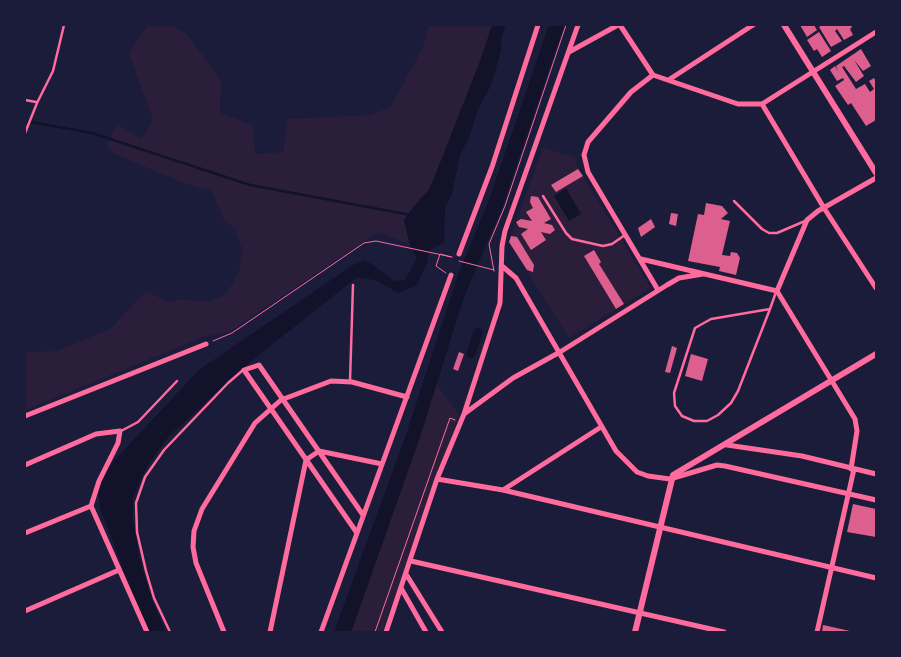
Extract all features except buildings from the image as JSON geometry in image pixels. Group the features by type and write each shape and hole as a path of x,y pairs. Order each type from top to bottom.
{"street":[{"path":"459,254 492,167 538,25"},
{"path":"386,632 437,479 464,414 500,303 505,231 578,25"},
{"path":"569,52 619,25 653,75 670,79 738,104 762,104 876,32"},
{"path":"670,79 753,25"},
{"path":"784,25 876,173"},
{"path":"653,75 631,92 585,148 588,172 642,259 658,290"},
{"path":"762,104 824,208 876,288"},
{"path":"777,291 807,220 876,178"},
{"path":"642,259 777,291 833,381 856,423 853,469 849,494 817,632"},
{"path":"502,268 516,278 560,352 601,427 616,451 637,472 648,476 670,478 717,465 876,500"},
{"path":"322,632 407,397 449,274"},
{"path":"464,414 512,378 560,352 658,290 679,278 703,274"},
{"path":"25,416 206,344"},
{"path":"635,632 670,478 684,466 727,444 876,354"},
{"path":"357,533 244,370 259,366 284,399 363,515"},
{"path":"224,632 196,563 193,547 194,530 202,509 255,423 270,408 284,399 325,383 350,381 407,397"},
{"path":"504,490 601,427"},
{"path":"25,466 96,434 120,431 118,443 99,481 91,506 146,630 138,632"},
{"path":"727,444 802,456 876,474"},
{"path":"270,632 306,460 319,451 382,464"},
{"path":"437,479 504,490 876,578"},
{"path":"25,533 91,506"},
{"path":"411,561 724,632"},
{"path":"25,611 119,570"},
{"path":"406,574 442,632"},
{"path":"401,588 426,632"}],"lane":[{"path":"25,133 36,102 53,71 61,48 64,25"},
{"path":"25,100 36,102"},
{"path":"543,196 566,233 572,239 602,246 612,244 626,234"},
{"path":"734,201 762,229 769,233 778,233 807,220"},
{"path":"350,381 353,286"},
{"path":"770,309 711,318 695,328 674,393 675,406 682,416 694,422 707,421 718,415 731,403 738,391 770,309 777,291"},
{"path":"170,632 154,598 146,571 136,532 136,503 145,477 164,450 228,383 244,370"},
{"path":"120,431 138,422 178,381"}],"path":[{"path":"206,344 232,333 364,243 376,241 453,258"},
{"path":"449,274 436,266 440,254 482,268 502,268"},
{"path":"375,632 450,418 460,422"}],"shaded area":[{"path":"148,25 172,25 188,35 221,81 220,113 253,125 255,154 283,152 288,119 369,115 390,108 423,47 429,25 492,25 482,56 433,181 428,191 404,220 410,245 378,232 229,332 203,337 25,410 25,352 57,351 110,329 146,291 171,303 178,299 209,302 226,294 239,272 242,249 235,229 224,220 212,191 186,184 115,154 106,146 117,124 142,139 153,120 129,53"},
{"path":"492,25 506,25 502,36 501,51 491,85 477,111 470,135 460,155 452,194 445,207 444,242 429,251 427,263 417,285 399,293 375,280 357,277 250,362 169,436 147,466 133,497 133,519 139,556 151,598 166,632 150,632 142,618 100,508 98,489 103,477 113,462 199,370 353,265 364,261 372,264 394,281 405,280 417,258 410,245 404,220 428,191 433,181 482,56"},
{"path":"549,25 564,25 503,205 464,297 420,437 351,632 334,632 407,432 458,275 489,200"},
{"path":"543,148 575,157 577,166 651,288 569,338 509,242"},
{"path":"566,188 581,214 569,221 554,196"},
{"path":"436,383 459,415 382,632 351,632 420,437"}],"waterway":[{"path":"25,121 92,133 250,185 411,215"},
{"path":"471,354 478,332"}]}
